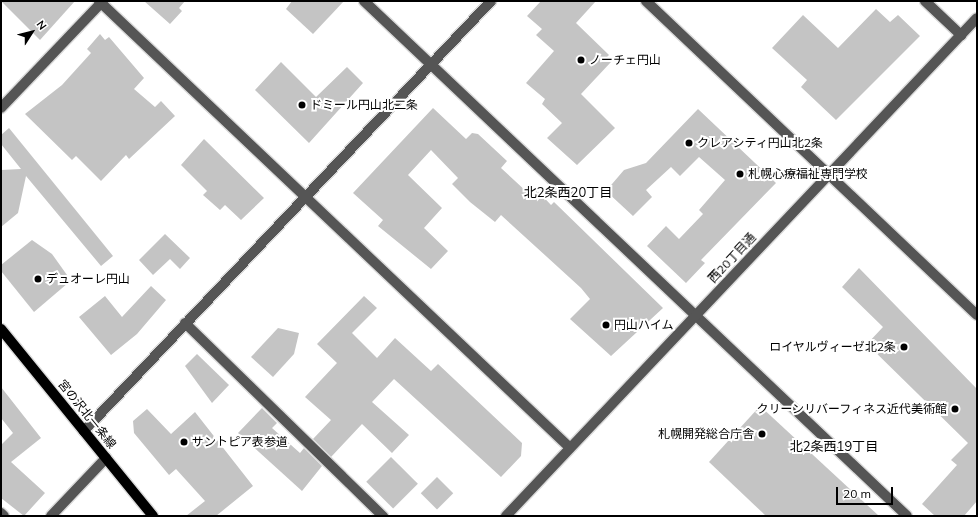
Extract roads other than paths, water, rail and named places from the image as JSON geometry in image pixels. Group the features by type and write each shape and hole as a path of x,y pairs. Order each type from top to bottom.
{"main road":[{"name":"宮の沢北一条線","path":"1,329 153,516"}],"street":[{"path":"364,1 908,516"},
{"path":"84,431 491,1"},
{"path":"646,1 977,315"},
{"path":"925,1 961,35"},
{"path":"1,108 101,2 570,448"},
{"name":"西20丁目通","path":"506,516 977,18"},
{"path":"185,323 383,516"},
{"path":"52,516 106,458"},
{"path":"1,513 4,516"}],"place":[{"name":"ノーチェ円山","path":"581,60"},
{"name":"ドミール円山北二条","path":"302,105"},
{"name":"クレアシティ円山北2条","path":"689,143"},
{"name":"札幌心療福祉専門学校","path":"740,174"},
{"name":"デュオーレ円山","path":"38,279"},
{"name":"円山ハイム","path":"606,325"},
{"name":"ロイヤルヴィーゼ北2条","path":"904,347"},
{"name":"クリーンリバーフィネス近代美術館","path":"955,409"},
{"name":"札幌開発総合庁舎","path":"762,434"},
{"name":"サントピア表参道","path":"184,442"}],"district":[{"name":"北2条西20丁目","path":"568,192"},
{"name":"北2条西19丁目","path":"834,446"}]}
